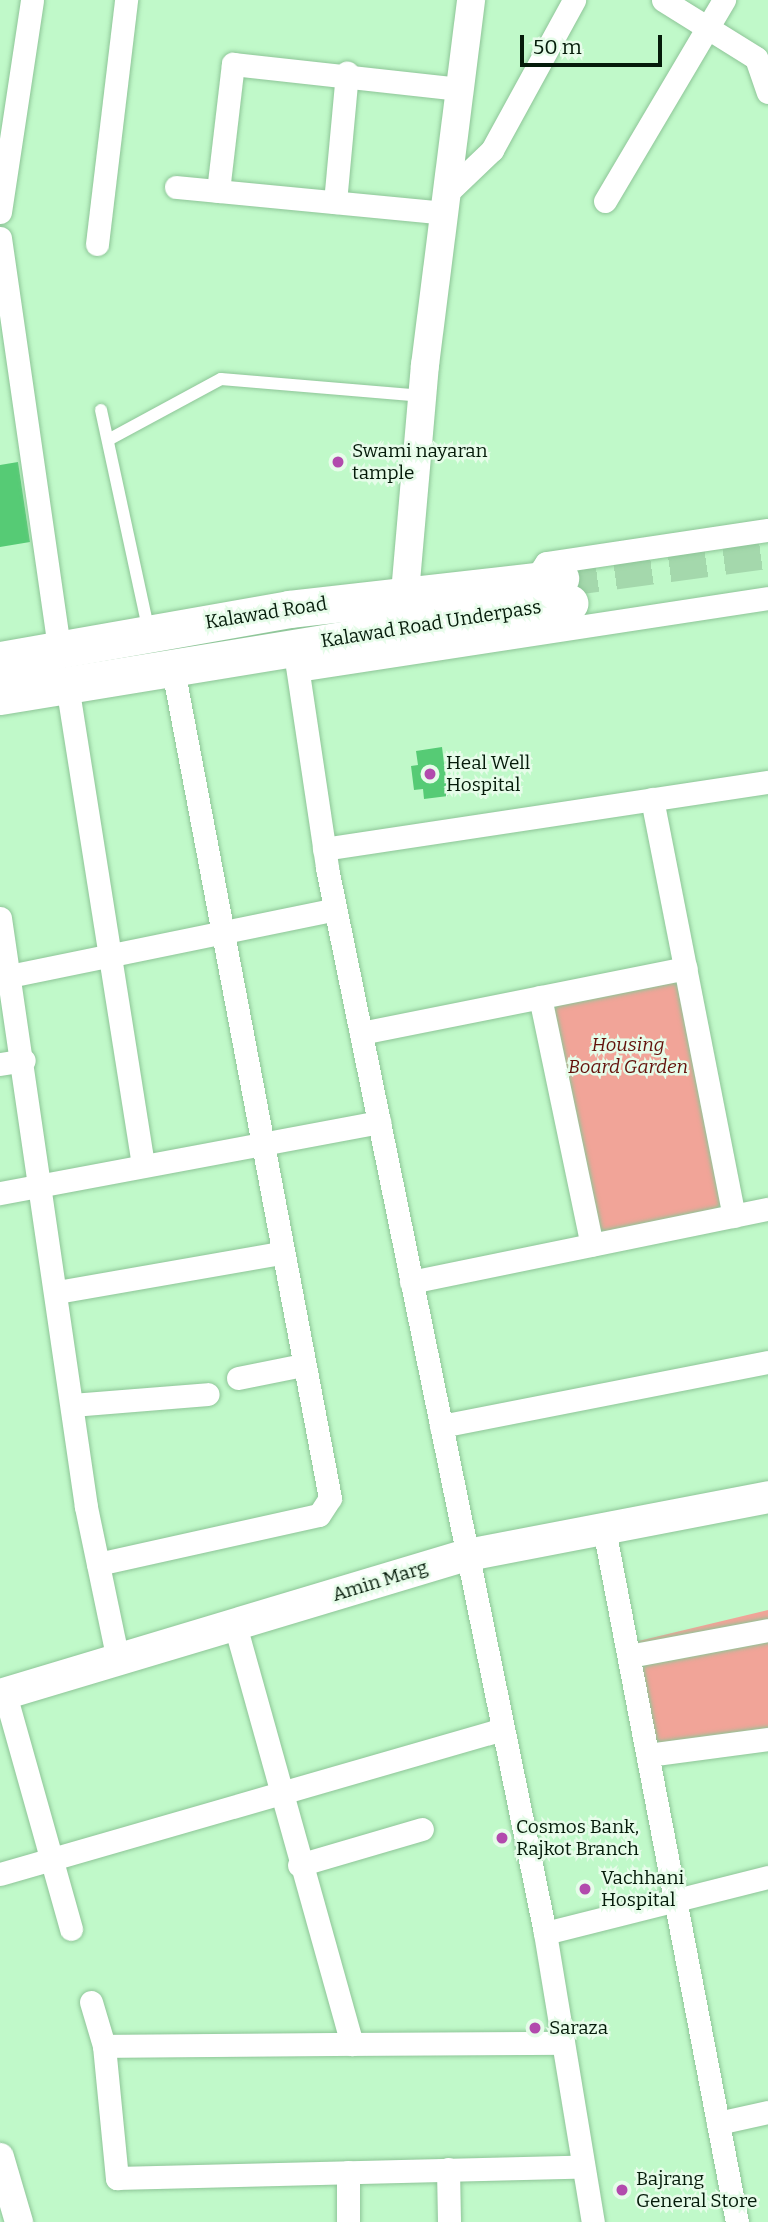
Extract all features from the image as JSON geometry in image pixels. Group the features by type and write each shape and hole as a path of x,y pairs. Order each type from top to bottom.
{"main road":[{"name":"Kalawad Road","path":"0,696 149,633 405,593 554,587"},
{"name":"Kalawad Road Underpass","path":"296,658 554,587"},
{"name":"Kalawad Road","path":"0,660 64,668 296,658"},
{"name":"Amin Marg","path":"3,1695 468,1555 768,1497"}],"street":[{"path":"0,212 32,0"},
{"path":"97,244 126,0"},
{"path":"405,593 423,396 471,0"},
{"path":"445,204 492,150 574,0"},
{"path":"663,0 756,58 768,92"},
{"path":"605,201 724,0"},
{"path":"218,191 233,64 347,73 460,89"},
{"path":"335,202 347,73"},
{"path":"176,187 335,202 445,204"},
{"path":"0,238 9,376 64,668 143,1165"},
{"path":"554,587 546,563 768,530"},
{"path":"593,2222 545,1933 335,909 296,658 768,598"},
{"path":"98,1564 329,1509 258,1144 172,664"},
{"path":"324,849 768,782"},
{"path":"652,799 734,1216"},
{"path":"5,977 335,909"},
{"path":"0,918 5,977 24,1060 72,1405 98,1564 118,1660"},
{"path":"361,1033 685,968"},
{"path":"540,997 592,1245"},
{"path":"0,1064 24,1060"},
{"path":"0,1193 379,1122"},
{"path":"411,1282 768,1209"},
{"path":"57,1292 280,1253"},
{"path":"441,1426 768,1362"},
{"path":"238,1378 303,1365"},
{"path":"72,1405 208,1394"},
{"path":"604,1529 737,2222"},
{"path":"235,1625 299,1865 352,2044"},
{"path":"629,1656 768,1630"},
{"path":"3,1695 71,1929"},
{"path":"0,1874 503,1729"},
{"path":"648,1755 768,1739"},
{"path":"299,1865 422,1829"},
{"path":"545,1933 675,1898 768,1877"},
{"path":"91,2002 104,2046 117,2178 583,2167"},
{"path":"104,2046 563,2043"},
{"path":"718,2123 768,2112"},
{"path":"0,2157 19,2222"},
{"path":"448,2169 449,2222"},
{"path":"348,2172 348,2222"}],"lane":[{"path":"108,440 221,379 423,396"},
{"path":"101,410 149,633"}],"green space":[{"name":"Housing Board Garden","path":"686,968 734,1216 588,1245 540,996"},
{"path":"768,1610 768,1739 648,1755 626,1644"}],"building":[{"path":"18,462 30,542 0,547 0,465"},
{"path":"442,747 448,796 424,799 423,789 414,790 411,766 418,765 416,751"}],"tunnel":[{"path":"560,578 768,550"}],"place":[{"name":"Swami nayaran tample","path":"338,462"},
{"name":"Heal Well Hospital","path":"430,774"},
{"name":"Cosmos Bank, Rajkot Branch","path":"502,1838"},
{"name":"Vachhani Hospital","path":"585,1889"},
{"name":"Saraza","path":"535,2028"},
{"name":"Bajrang General Store","path":"622,2190"}]}
